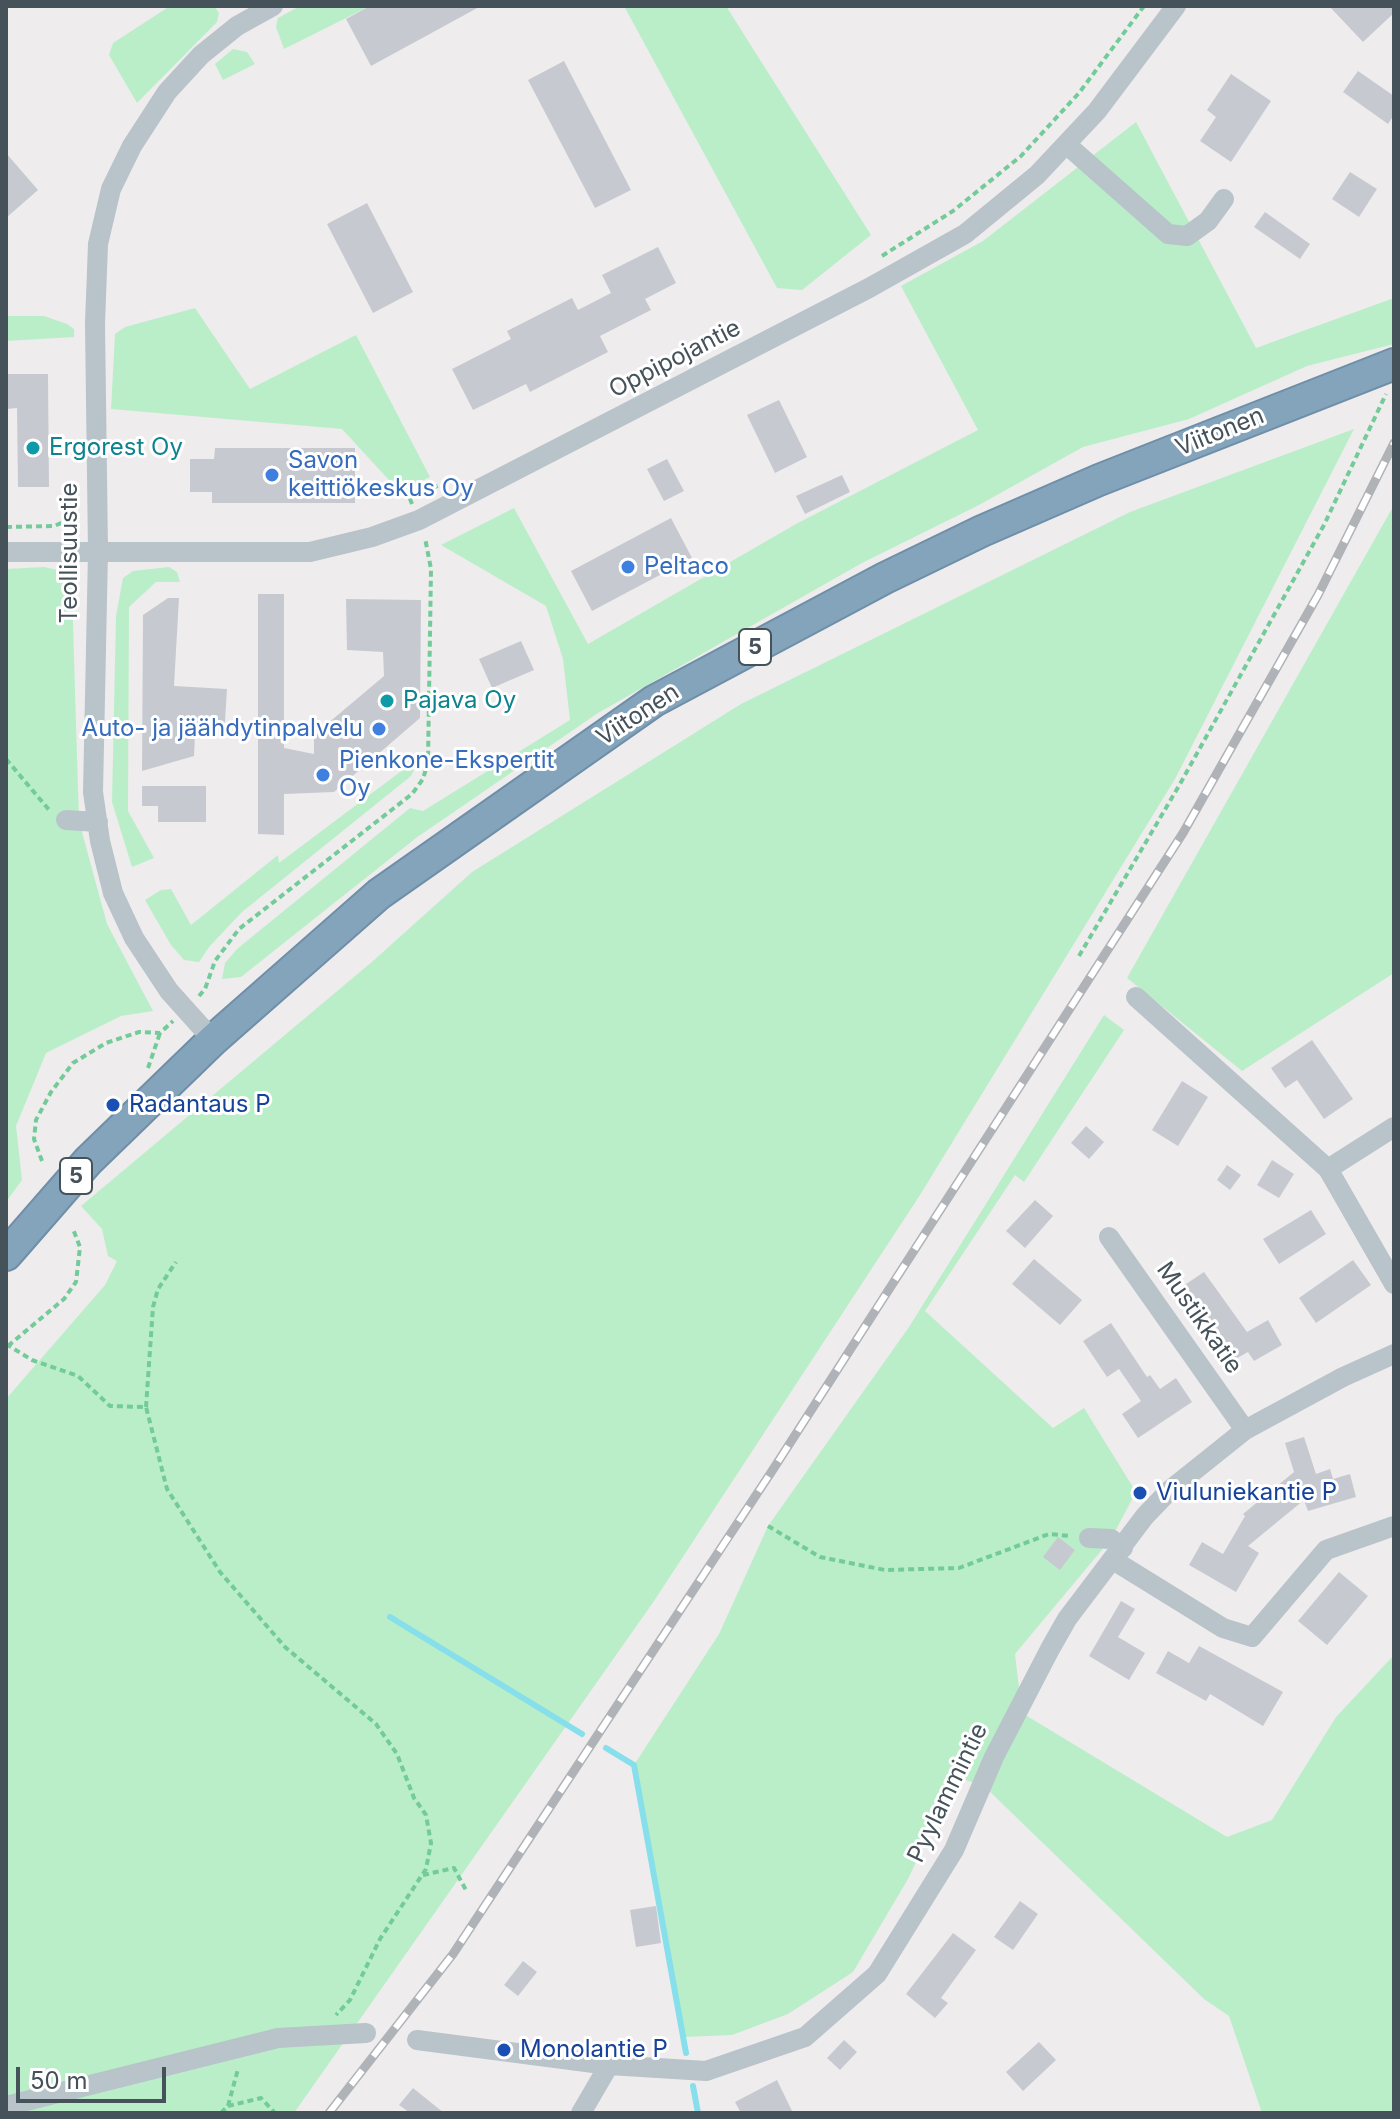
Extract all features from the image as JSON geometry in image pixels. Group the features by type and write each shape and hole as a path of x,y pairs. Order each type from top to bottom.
{"highway":[{"name":"Viitonen","path":"6,1255 88,1161 213,1040 379,894 654,701 885,578 982,531 1383,376"}],"street":[{"name":"Teollisuustie","path":"213,1040 169,991 134,938 113,893 93,792 98,552 95,308 98,244 111,189 132,146 175,82 201,55 237,26 273,6"},
{"name":"Oppipojantie","path":"6,552 310,552 372,537 419,520 869,288 965,234 1037,175 1097,111 1176,6"},
{"path":"1066,144 1168,234 1187,236 1208,221 1224,199"},
{"path":"66,820 98,822"},
{"path":"1136,997 1328,1169 1394,1284"},
{"path":"1328,1169 1394,1127"},
{"name":"Mustikkatie","path":"1109,1237 1245,1430"},
{"name":"Pyylammintie","path":"417,2040 609,2065 706,2071 805,2037 877,1974 954,1850 1000,1744 1067,1619 1170,1490 1245,1430 1329,1384 1394,1354"},
{"path":"1089,1538 1111,1539 1118,1554 1223,1628 1252,1637 1326,1550 1394,1526"},
{"path":"6,2106 278,2038 366,2033"},
{"path":"581,2113 609,2065"}],"path":[{"path":"873,261 953,211 1021,156 1079,93 1144,6"},
{"path":"1079,956 1180,784 1324,525 1383,376"},
{"path":"399,505 453,478"},
{"path":"42,1161 34,1139 36,1120 73,1063 106,1043 139,1032 160,1033 205,989 215,961 239,929 412,794 423,779 428,762 431,569 419,520 410,499"},
{"path":"6,527 54,526 71,516 97,518"},
{"path":"6,759 32,793 54,815 66,820"},
{"path":"73,1229 80,1247 76,1282 64,1299 7,1346 32,1360 78,1376 110,1406 146,1407"},
{"path":"176,1262 158,1289 153,1307 146,1407 167,1489 220,1572 285,1647 376,1724 397,1754 414,1798 426,1815 431,1843 423,1875 380,1939 350,2000 311,2036"},
{"path":"768,1526 820,1557 885,1570 959,1568 1049,1534 1089,1538"},
{"path":"423,1875 454,1868 467,1892"},
{"path":"221,2113 228,2106 235,2089 241,2047"},
{"path":"228,2106 261,2098 275,2113"}],"green space":[{"path":"170,6 214,6 219,13 217,22 137,103 109,55 113,43"},
{"path":"300,6 370,6 284,49 276,27 278,18"},
{"path":"624,6 726,6 871,235 802,290 777,288"},
{"path":"233,49 247,52 255,64 223,80 215,64"},
{"path":"1136,122 1256,348 1394,298 1394,344 1307,366 1189,419 1083,447 979,505 862,563 598,713 416,838 241,977 222,979 225,963 237,949 410,808 423,811 570,720 563,659 546,606 441,545 514,508 588,644 796,524 978,430 901,286 983,241"},
{"path":"195,308 250,389 356,335 430,477 400,492 342,429 111,409 115,334 125,327"},
{"path":"6,316 44,316 67,324 74,329 74,337 6,341"},
{"path":"1354,429 1175,779 920,1195 654,1601 294,2113 6,2113 6,1399 105,1285 117,1261 108,1256 102,1229 81,1206 373,961 472,872 741,704 1130,512"},
{"path":"1394,505 1394,973 1242,1071 1127,978"},
{"path":"44,567 62,571 72,591 79,821 107,924 153,1011 121,1016 46,1053 16,1126 22,1180 6,1202 6,569"},
{"path":"169,567 177,572 180,582 156,582 129,607 128,811 154,858 132,867 112,802 116,616 123,578 133,571"},
{"path":"420,757 411,776 242,912 199,962 184,960 171,945 145,900 161,890 171,889 191,925 278,855 279,863"},
{"path":"1104,1015 1124,1030 1024,1182 1015,1175 925,1311 1053,1428 1084,1408 1136,1492 1111,1539 1015,1654 1022,1713 1227,1837 1272,1820 1336,1717 1394,1655 1394,2113 1262,2113 1229,2016 1204,1999 984,1786 956,1777 908,1879 853,1972 788,2014 732,2035 683,2037 634,1765 719,1634 768,1526 909,1327"}],"building":[{"path":"370,6 481,6 371,66 346,19"},
{"path":"1329,6 1394,6 1394,13 1363,42"},
{"path":"564,61 631,190 595,208 528,80"},
{"path":"1358,71 1394,96 1394,115 1388,124 1343,92"},
{"path":"1231,74 1271,101 1231,162 1200,141 1216,117 1207,110"},
{"path":"6,153 38,190 6,218"},
{"path":"1350,172 1377,189 1359,217 1332,199"},
{"path":"367,203 413,292 373,313 327,224"},
{"path":"1265,212 1310,244 1300,259 1254,227"},
{"path":"658,247 676,283 645,299 651,310 600,336 608,352 530,392 526,384 473,410 452,369 511,339 507,331 572,298 578,310 611,293 602,275"},
{"name":"Ergorest Oy","path":"6,374 48,374 49,487 18,487 17,408 6,409"},
{"path":"779,400 807,457 775,473 747,415"},
{"name":"Savon keittiökeskus Oy","path":"215,448 355,448 355,503 212,503 212,492 190,492 190,459 214,459"},
{"path":"667,459 684,491 664,501 647,469"},
{"path":"842,475 850,492 805,514 796,496"},
{"path":"671,518 692,558 592,611 571,571"},
{"name":"Pajava Oy","path":"258,594 284,594 284,748 314,754 314,735 384,676 383,652 347,650 346,599 421,600 420,718 334,792 284,794 284,835 258,834"},
{"path":"168,598 179,598 174,686 227,689 224,737 195,735 194,756 142,771 143,615"},
{"path":"521,641 534,670 492,688 479,659"},
{"path":"142,786 206,786 206,822 158,822 158,806 142,806"},
{"path":"1312,1040 1353,1099 1324,1119 1297,1080 1285,1088 1271,1068"},
{"path":"1182,1081 1208,1097 1178,1146 1152,1130"},
{"path":"1086,1126 1104,1142 1089,1159 1071,1143"},
{"path":"1272,1160 1294,1174 1279,1198 1257,1185"},
{"path":"1227,1165 1241,1175 1230,1190 1217,1180"},
{"path":"1035,1200 1053,1216 1025,1248 1006,1231"},
{"path":"1311,1210 1326,1234 1279,1264 1263,1239"},
{"path":"1034,1259 1082,1300 1060,1325 1012,1284"},
{"path":"1353,1260 1371,1285 1316,1323 1299,1298"},
{"path":"1204,1272 1247,1332 1268,1320 1282,1345 1254,1361 1248,1352 1225,1365 1216,1350 1221,1347 1180,1288"},
{"path":"1111,1323 1147,1377 1150,1375 1160,1389 1176,1378 1192,1402 1138,1438 1122,1414 1141,1401 1119,1369 1107,1377 1083,1341"},
{"path":"1304,1437 1316,1474 1330,1469 1333,1479 1350,1474 1356,1497 1308,1511 1304,1500 1248,1546 1259,1553 1236,1592 1189,1565 1202,1542 1223,1554 1245,1516 1243,1514 1294,1472 1285,1443"},
{"path":"1058,1537 1075,1550 1060,1570 1043,1557"},
{"path":"1339,1572 1368,1596 1327,1645 1298,1621"},
{"path":"1121,1601 1135,1609 1118,1637 1145,1653 1129,1680 1089,1656"},
{"path":"1199,1646 1283,1692 1263,1726 1210,1694 1206,1701 1156,1673 1168,1651 1189,1663"},
{"path":"1020,1901 1038,1914 1013,1950 994,1937"},
{"path":"656,1906 661,1943 636,1947 630,1910"},
{"path":"953,1933 976,1950 941,1998 948,2003 935,2018 906,1994"},
{"path":"523,1961 537,1972 518,1996 504,1985"},
{"path":"844,2040 857,2052 840,2070 827,2058"},
{"path":"1039,2042 1056,2060 1023,2091 1006,2072"},
{"path":"777,2080 793,2113 741,2113 735,2102"},
{"path":"413,2088 444,2113 410,2113 399,2105"}],"waterway":[{"path":"390,1617 582,1734"},
{"path":"606,1748 634,1765 686,2053"},
{"path":"693,2086 698,2113"}],"railway":[{"path":"329,2113 453,1954 772,1471 1183,833 1318,595 1394,443"}],"place":[{"name":"Ergorest Oy","path":"33,448"},
{"name":"Savon keittiökeskus Oy","path":"272,475"},
{"name":"Peltaco","path":"628,567"},
{"name":"Pajava Oy","path":"387,701"},
{"name":"Auto- ja jäähdytinpalvelu","path":"379,729"},
{"name":"Pienkone-Ekspertit Oy","path":"323,775"},
{"name":"Radantaus P","path":"113,1105"},
{"name":"Viuluniekantie P","path":"1140,1493"},
{"name":"Monolantie P","path":"504,2050"}]}
